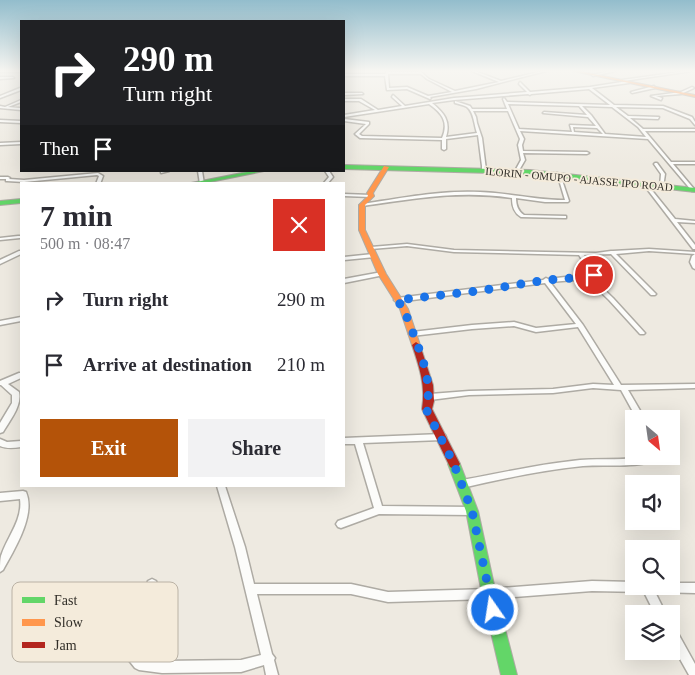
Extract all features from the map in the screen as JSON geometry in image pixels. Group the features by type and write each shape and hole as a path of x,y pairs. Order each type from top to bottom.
{"main road":[{"name":"ILORIN - OMUPO - AJASSE IPO ROAD","path":"345,167 517,171 694,190"},
{"path":"386,167 370,193 371,196 362,205 362,230 382,274 404,309 426,374 430,397 426,409 442,437 472,511 489,594 509,675"},
{"path":"207,182 257,172"},
{"path":"0,203 20,202"}],"street":[{"path":"0,111 4,107 17,102"},
{"path":"364,102 378,110"},
{"path":"400,102 405,107"},
{"path":"345,116 435,102"},
{"path":"455,102 463,104 472,110 509,110"},
{"path":"610,102 643,130 694,190"},
{"path":"430,103 440,110 445,118 447,131 444,138 444,149"},
{"path":"505,103 669,108 691,118 695,124"},
{"path":"505,103 522,139 520,145 522,163 517,171"},
{"path":"580,105 604,134"},
{"path":"4,107 20,109"},
{"path":"472,110 481,140 480,147 484,170"},
{"path":"544,114 590,116"},
{"path":"628,117 658,118"},
{"path":"345,120 368,123 357,134 361,137 444,138 478,134"},
{"path":"0,121 20,121"},
{"path":"573,132 571,124 598,128"},
{"path":"518,130 649,138"},
{"path":"643,130 695,130"},
{"path":"0,144 20,143"},
{"path":"522,152 587,153"},
{"path":"672,163 695,163"},
{"path":"656,164 663,174 662,186"},
{"path":"74,175 77,172"},
{"path":"327,182 331,177 328,172"},
{"path":"0,178 24,181 98,174 100,176 98,182"},
{"path":"362,205 460,193 514,196 534,201 567,201 558,174"},
{"path":"645,184 695,248"},
{"path":"345,195 371,196"},
{"path":"514,196 516,208 519,214 523,216 564,217"},
{"path":"673,220 695,222"},
{"path":"0,239 18,237"},
{"path":"345,259 407,245 454,251 581,254 649,250 695,254 693,262 695,267"},
{"path":"0,262 20,252"},
{"path":"611,252 652,294"},
{"path":"397,300 594,275 594,271 581,254"},
{"path":"345,280 382,274"},
{"path":"588,277 642,333"},
{"path":"546,280 580,326 635,410"},
{"path":"0,323 20,319"},
{"path":"412,334 464,327 514,324 536,330 580,326"},
{"path":"1,383 20,375"},
{"path":"0,430 16,403 16,394 1,383"},
{"path":"430,397 469,393 552,391 593,386 621,388 695,386"},
{"path":"345,441 442,437"},
{"path":"358,441 380,510"},
{"path":"0,442 6,445 20,444"},
{"path":"462,484 535,469 585,463 625,461"},
{"path":"221,487 251,590 272,675"},
{"path":"0,497 23,495 25,504 16,536 0,567"},
{"path":"341,524 380,510 472,511"},
{"path":"251,590 351,589 388,597 489,594 592,586 625,587"},
{"path":"680,588 695,588"},
{"path":"680,648 695,675"},
{"path":"137,662 139,664 162,667 241,666 269,658"}],"traffic: fast":[{"path":"345,167 530,172 695,190"},
{"path":"200,182 256,172"},
{"path":"0,203 20,201"},
{"path":"454,464 472,511 489,594 509,675"}],"traffic: slow":[{"path":"386,167 370,193 371,196 362,205 362,230 382,274 404,309 416,345"}],"traffic: jam":[{"path":"416,345 428,385 429,401 427,409 454,464"}],"route":[{"path":"493,610 472,511 442,437 426,409 430,397 426,374 404,309 397,300 594,275"}]}
